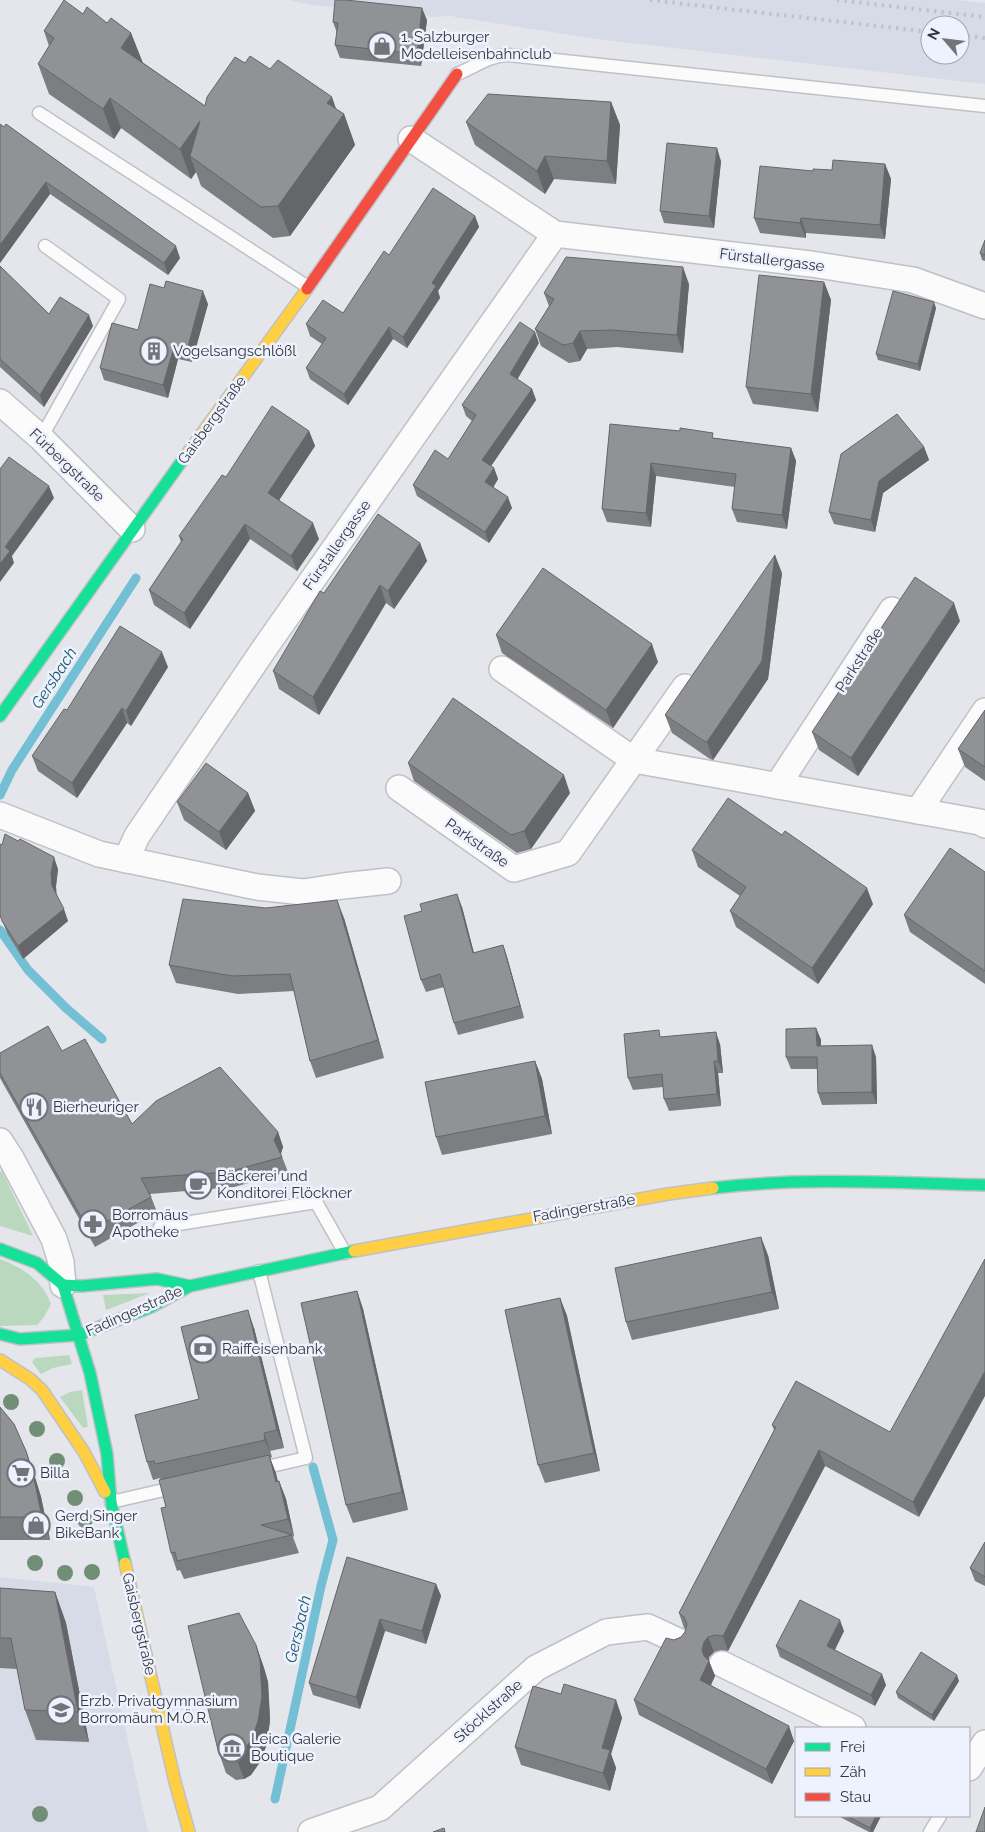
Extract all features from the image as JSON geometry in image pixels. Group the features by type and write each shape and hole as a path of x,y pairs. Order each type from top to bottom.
{"street":[{"name":"Gaisbergstraße","path":"0,716 132,529 308,287 457,74"},
{"name":"Fürstallergasse","path":"411,139 555,234 811,264 913,280 985,306"},
{"name":"Fürstallergasse","path":"126,860 137,836 264,649 555,234"},
{"name":"Fürbergstraße","path":"0,402 41,438 132,529"},
{"name":"Parkstraße","path":"777,786 892,610"},
{"path":"502,669 634,760 980,822 985,825"},
{"name":"Parkstraße","path":"399,788 514,870 568,853 697,670"},
{"path":"918,811 985,711"},
{"path":"0,815 99,854 257,887 303,892 388,881"},
{"name":"Gaisbergstraße","path":"0,1141 54,1239 61,1262 63,1285 90,1372 108,1454 111,1502 175,1782 189,1832"},
{"name":"Fadingerstraße","path":"0,1334 20,1339 79,1335 151,1307 190,1286 345,1253 659,1195 739,1185 825,1181 985,1185"},
{"path":"0,1249 37,1263 63,1285"},
{"name":"Fadingerstraße","path":"63,1285 82,1286 157,1279 190,1286"},
{"name":"Gaisbergstraße","path":"0,1360 30,1379 42,1390 84,1452 111,1502"},
{"name":"Stöcklstraße","path":"311,1832 380,1808 536,1668 606,1632 648,1627 678,1641"},
{"path":"722,1664 851,1727"},
{"path":"970,1766 985,1743"},
{"path":"970,1772 985,1779"}],"lane":[{"path":"457,74 476,66 490,57 508,56 985,106"},
{"path":"39,113 308,287"},
{"path":"41,438 118,299 45,246"},
{"path":"160,1227 316,1202 345,1253"},
{"path":"247,1471 306,1458 259,1271"},
{"path":"111,1502 189,1484"},
{"path":"930,1832 939,1817"}],"shaded area":[{"path":"288,0 957,0 985,3 985,84 596,39 450,16 432,17 312,5"},
{"name":"Erzb. Privatgymnasium Borromäum M.Ö.R.","path":"0,1577 94,1587 148,1832 0,1832"}],"green space":[{"path":"2,1171 33,1236 0,1226 0,1172"},
{"path":"0,1259 16,1266 31,1276 47,1296 51,1304 37,1325 0,1326"},
{"path":"150,1293 106,1310 103,1295"},
{"path":"69,1355 72,1364 53,1368 41,1374 32,1362 35,1358"},
{"path":"82,1390 88,1427 83,1428 60,1397 70,1392"}],"building":[{"path":"64,0 83,14 87,7 107,23 111,18 131,33 121,48 205,106 207,97 235,57 245,63 250,56 270,69 278,60 332,97 327,103 344,114 278,206 261,207 190,156 200,121 180,149 110,98 103,109 38,64 54,38 44,31"},
{"name":"1. Salzburger Modelleisenbahnclub","path":"335,0 422,8 417,54 335,45 338,23 333,22"},
{"path":"488,94 611,102 607,161 545,156 537,171 466,122"},
{"path":"0,124 4,127 6,124 176,246 164,263 46,182 0,245"},
{"path":"667,143 717,148 709,216 660,211"},
{"path":"833,160 885,164 880,225 801,218 800,223 754,218 760,166 813,171 813,169 832,170"},
{"path":"433,188 475,216 432,283 436,286 403,337 389,327 344,394 306,368 326,338 306,324 323,300 343,313 384,251 389,255"},
{"path":"985,240 985,255 980,253"},
{"path":"566,257 683,267 677,335 610,330 580,331 573,343 563,345 535,329 554,299 544,293"},
{"path":"0,266 49,314 60,297 89,315 40,395 0,359"},
{"path":"759,275 824,282 811,394 746,387"},
{"name":"Vogelsangschlößl","path":"166,281 203,291 187,350 174,347 163,385 100,368 112,323 138,330 150,284 164,288"},
{"path":"893,291 934,302 918,364 876,354"},
{"path":"520,322 535,332 510,374 532,389 482,460 494,468 485,482 508,497 485,532 413,485 435,450 448,459 476,415 462,405"},
{"path":"272,406 309,431 268,493 313,523 291,556 245,524 184,613 149,590 183,539 179,536 222,475 226,477"},
{"path":"897,414 924,447 879,481 871,520 829,512 841,454"},
{"path":"610,424 680,431 680,428 713,433 712,438 791,448 782,515 732,509 736,474 651,463 646,513 602,509"},
{"path":"9,457 49,486 5,547 10,551 0,564 0,469"},
{"path":"378,514 420,543 388,591 380,585 313,697 273,671 320,591 324,593"},
{"path":"775,555 762,661 707,742 704,741 665,715"},
{"path":"543,568 652,644 606,710 496,635"},
{"path":"915,577 954,603 851,758 812,732"},
{"path":"120,626 162,652 126,711 122,708 72,783 32,756 64,709 67,710"},
{"path":"453,698 564,775 524,831 511,835 408,763"},
{"path":"985,710 985,767 958,749"},
{"path":"206,763 248,793 219,832 177,802"},
{"path":"728,798 782,835 785,831 867,888 812,968 730,911 746,887 692,850"},
{"path":"5,834 18,841 20,839 54,857 51,873 52,886 64,909 18,946 0,915 0,844 2,845"},
{"path":"950,848 985,872 985,971 904,915"},
{"path":"457,894 473,953 503,945 520,1006 454,1023 440,974 421,980 404,916 422,911 420,904"},
{"path":"183,899 266,908 337,900 378,1040 310,1061 290,974 232,976 169,965"},
{"path":"48,1026 62,1051 85,1039 132,1124 156,1101 220,1067 278,1132 274,1140 282,1157 228,1172 141,1178 151,1197 89,1231 0,1073 0,1053"},
{"path":"816,1028 817,1046 872,1045 872,1092 818,1093 817,1057 786,1057 786,1029"},
{"path":"659,1030 660,1037 716,1032 718,1061 714,1061 717,1094 664,1099 662,1074 628,1078 624,1034"},
{"path":"535,1061 545,1116 436,1137 425,1082"},
{"path":"761,1237 772,1292 626,1322 615,1268"},
{"path":"985,1259 985,1371 913,1502 819,1450 723,1636 715,1635 708,1637 704,1642 702,1650 704,1656 709,1661 700,1680 789,1726 766,1769 634,1700 666,1638 674,1640 681,1637 685,1632 687,1624 684,1617 679,1613 776,1427 772,1425 796,1381 890,1432"},
{"path":"357,1291 402,1492 346,1505 301,1303"},
{"path":"560,1298 594,1453 538,1465 505,1310"},
{"path":"248,1310 277,1430 264,1433 265,1440 155,1464 154,1461 147,1462 135,1415 199,1399 181,1327"},
{"path":"0,1407 14,1424 26,1451 42,1517 0,1517"},
{"path":"269,1455 276,1482 279,1481 288,1519 261,1525 292,1535 177,1561 175,1552 171,1553 161,1508 166,1507 159,1480"},
{"path":"985,1542 985,1577 970,1568"},
{"path":"347,1557 436,1584 422,1631 380,1619 356,1697 309,1683"},
{"path":"0,1588 55,1592 78,1712 25,1710 11,1638 0,1638"},
{"path":"800,1600 840,1620 827,1646 882,1674 871,1695 776,1646"},
{"path":"239,1613 256,1645 260,1660 262,1697 258,1721 252,1739 236,1757 228,1757 218,1750 188,1626"},
{"path":"921,1652 957,1675 932,1715 896,1692"},
{"path":"564,1684 616,1700 602,1748 610,1750 603,1773 515,1747 533,1686 561,1694"},
{"path":"985,1807 985,1832 976,1832"},
{"path":"849,1817 876,1817 870,1828"},
{"path":"444,1828 445,1832 433,1832"}],"waterway":[{"name":"Gersbach","path":"0,795 12,770 136,578"},
{"name":"Gersbach","path":"0,930 28,970 66,1008 102,1039"},
{"name":"Gersbach","path":"275,1799 321,1586 333,1540 313,1467"}],"railway":[{"path":"650,0 920,31"},
{"path":"837,0 985,17"},
{"path":"970,36 985,38"}],"traffic: fast":[{"path":"0,716 184,458"},
{"path":"713,1188 815,1182 985,1185"},
{"path":"0,1249 37,1263 63,1285 90,1373 107,1454 111,1502 125,1563"},
{"path":"79,1335 151,1307 190,1286 354,1251"},
{"path":"63,1285 82,1286 157,1279 190,1286"},
{"path":"0,1334 20,1339 79,1335"}],"traffic: slow":[{"path":"184,458 307,289"},
{"path":"354,1251 668,1194 713,1188"},
{"path":"0,1360 30,1379 42,1390 84,1452 105,1492"},
{"path":"125,1563 175,1782 189,1832"}],"traffic: jam":[{"path":"307,289 457,74"}],"place":[{"name":"1. Salzburger Modelleisenbahnclub","path":"382,46"},
{"name":"Vogelsangschlößl","path":"154,351"},
{"name":"Bierheuriger","path":"34,1107"},
{"name":"Bäckerei und Konditorei Flöckner","path":"198,1185"},
{"name":"Borromäus Apotheke","path":"93,1224"},
{"name":"Raiffeisenbank","path":"203,1349"},
{"name":"Billa","path":"21,1473"},
{"name":"Gerd Singer BikeBank","path":"36,1525"},
{"name":"Erzb. Privatgymnasium Borromäum M.Ö.R.","path":"61,1710"},
{"name":"Leica Galerie Boutique","path":"232,1748"}]}
